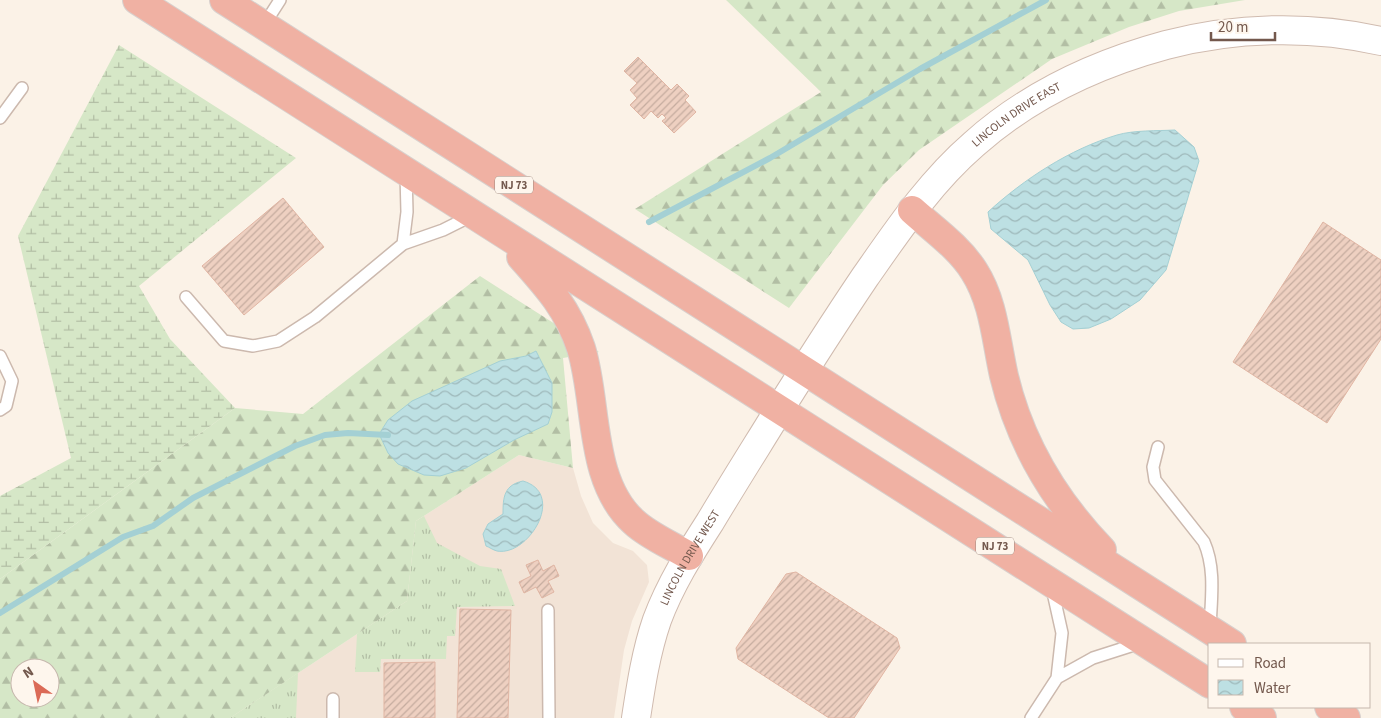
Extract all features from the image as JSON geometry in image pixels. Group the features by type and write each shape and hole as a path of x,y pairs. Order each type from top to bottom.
{"highway":[{"name":"NJ 73","path":"137,0 1208,683"},
{"name":"NJ 73","path":"224,0 1221,637"},
{"path":"912,210 958,252 974,270 985,290 1004,378 1017,419 1034,459 1056,496 1088,536 1113,561 1146,589"},
{"path":"484,222 553,292 568,318 581,348 588,377 600,462 623,510 641,528 689,556"},
{"path":"1246,708 1262,718"},
{"path":"1331,708 1346,718"}],"street":[{"name":"LINCOLN DRIVE EAST","path":"779,410 803,370 912,210 948,168 998,124 1068,80 1108,63 1187,40 1237,33 1315,31 1381,41"},
{"name":"LINCOLN DRIVE WEST","path":"636,718 642,679 658,618 689,556 779,410"}],"lane":[{"path":"264,25 280,0"},
{"path":"0,118 22,88"},
{"path":"403,244 407,212 406,172"},
{"path":"186,297 224,341 253,346 278,341 315,318 403,244 443,230 484,222"},
{"path":"0,356 12,380 6,406 0,410"},
{"path":"1158,447 1153,467 1155,480 1204,542 1209,554 1221,637"},
{"path":"1031,718 1057,678 1062,633 1050,582"},
{"path":"548,610 549,718"},
{"path":"1057,678 1092,658 1143,642"},
{"path":"333,699 333,718"}],"shaded area":[{"path":"519,455 573,468 581,496 593,523 613,543 633,551 647,565 649,582 632,621 624,650 614,718 230,718 407,601 416,521"}],"green space":[{"path":"726,0 1245,0 1179,11 1129,27 1052,59 919,150 883,185 789,308 635,209 821,92"},
{"path":"119,45 296,158 139,286 170,339 235,408 0,579 0,496 71,458 18,236"},
{"path":"480,276 599,352 563,358 573,468 519,455 416,521 407,601 230,718 0,718 0,579 235,408 303,414"},
{"path":"424,516 437,543 480,566 501,569 515,606 457,607 455,636 447,636 446,659 381,659 380,672 355,672 357,634 407,601 416,521"},
{"path":"298,673 296,718 230,718"}],"water":[{"path":"1175,130 1194,147 1199,161 1166,270 1140,300 1111,319 1089,328 1073,329 1061,322 1050,305 1028,260 991,229 988,212 1048,166 1082,148 1124,133"},
{"path":"536,351 552,383 552,412 548,424 514,440 466,468 440,476 424,475 398,464 388,453 380,436 381,431 388,420 412,401 500,361 526,356"},
{"path":"523,481 536,488 542,498 542,510 538,523 530,535 520,544 509,550 497,551 486,546 483,534 488,524 503,514 504,497 508,489 512,485"}],"building":[{"path":"638,57 671,90 677,84 689,96 685,100 696,112 674,133 662,121 666,118 662,114 658,118 651,111 644,119 630,105 637,98 630,90 637,83 624,71"},
{"path":"283,198 324,247 244,315 202,266"},
{"path":"1323,222 1381,260 1381,339 1327,423 1233,362"},
{"path":"538,560 543,571 554,565 559,576 548,581 554,592 542,598 536,587 524,593 519,582 531,576 526,565"},
{"path":"796,572 897,638 900,648 854,718 829,718 738,659 736,648 786,574"},
{"path":"460,609 511,610 508,718 457,718"},
{"path":"435,662 435,718 384,718 384,663"}],"waterway":[{"path":"649,222 770,158 920,69 1046,0"},
{"path":"0,613 123,537 153,526 193,498 295,446 325,435 348,433 388,435"}]}
